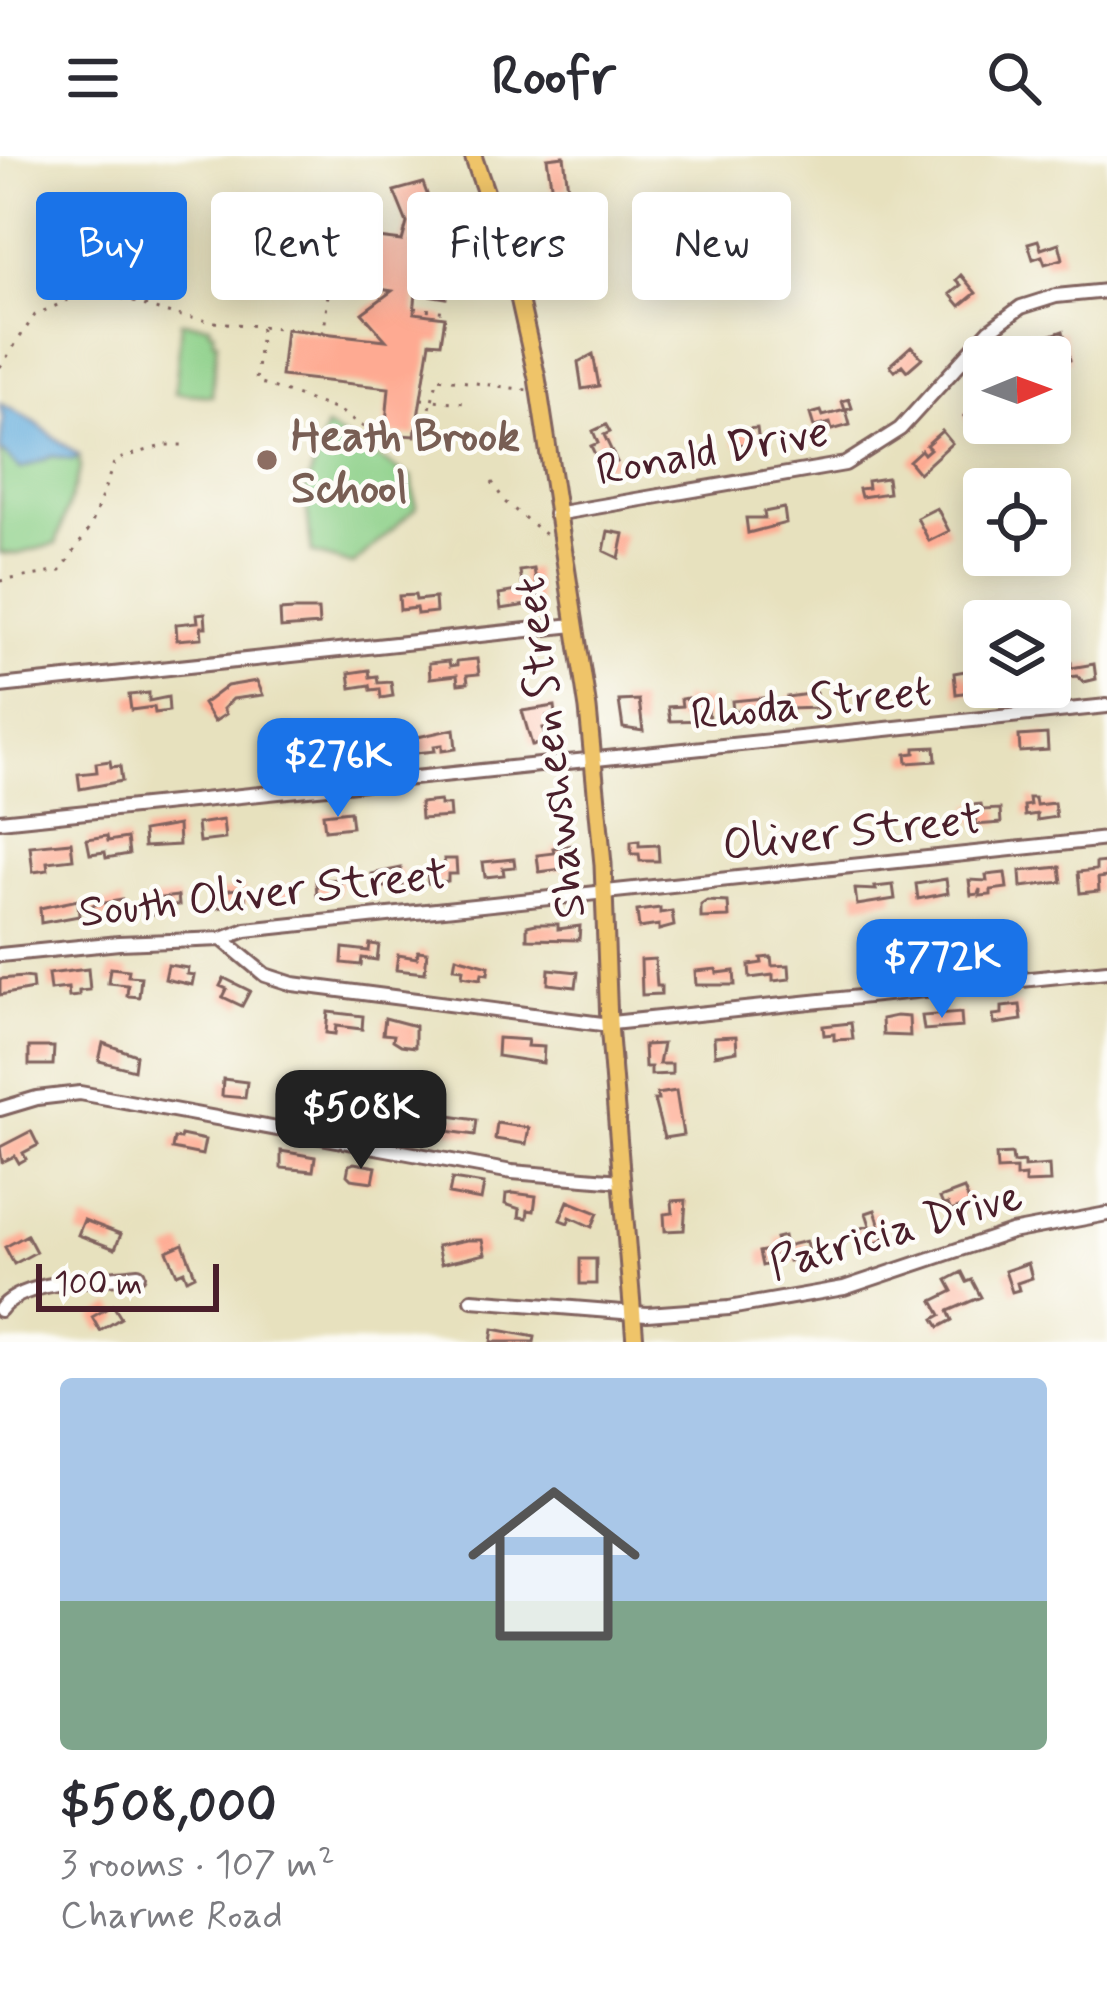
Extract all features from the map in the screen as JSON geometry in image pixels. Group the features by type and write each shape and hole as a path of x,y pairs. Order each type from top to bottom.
{"main road":[{"name":"Shawsheen Street","path":"473,156 518,290 537,378 594,760 635,1342"}],"street":[{"name":"Ronald Drive","path":"555,514 845,464 900,429 990,330 1021,307 1056,296 1107,291"},
{"path":"0,686 574,625"},
{"name":"Rhoda Street","path":"0,821 1107,706"},
{"name":"Oliver Street","path":"604,892 1107,839"},
{"name":"South Oliver Street","path":"0,956 119,943 222,939 246,931 604,892"},
{"path":"222,939 266,975 293,983 609,1024 1107,971"},
{"path":"0,1109 80,1093 512,1172 621,1181"},
{"name":"Patricia Drive","path":"472,1300 687,1313 814,1295 886,1276 1027,1227 1107,1214"},
{"path":"0,1310 27,1290 138,1275"}],"path":[{"path":"0,368 35,315 68,300"},
{"path":"127,300 214,322 324,332 327,300"},
{"path":"415,308 447,312"},
{"path":"261,326 256,381 340,411 384,441"},
{"path":"422,443 438,378 527,390"},
{"path":"421,398 465,403"},
{"path":"0,581 61,571 91,526 115,460 164,445 183,445"},
{"path":"492,482 505,502 550,539 560,536"}],"green space":[{"path":"181,322 210,325 209,330 214,331 212,396 175,393"},
{"path":"326,427 412,478 416,508 353,565 312,553 305,492"},
{"path":"0,450 21,469 53,456 73,460 79,456 80,469 56,544 18,554 0,553"}],"water":[{"path":"0,403 79,456 73,460 53,456 21,469 0,450"}],"building":[{"path":"564,156 568,189 552,191 547,158"},
{"path":"423,183 426,192 407,192 407,223 394,191"},
{"path":"407,223 407,300 415,300 414,313 445,317 441,343 430,342 415,436 385,434 389,388 281,376 286,329 386,340 362,313 392,291 383,290 383,239 402,241"},
{"path":"1038,240 1041,249 1059,243 1063,259 1045,264 1042,256 1033,259 1028,243"},
{"path":"961,275 976,293 960,306 950,294 961,285 956,280"},
{"path":"911,346 922,358 907,371 902,365 895,371 890,365"},
{"path":"593,354 599,386 582,389 578,362"},
{"path":"849,399 850,425 832,430 830,423 814,427 810,414 845,410 842,401"},
{"path":"606,425 610,432 604,435 617,462 602,469 591,446 598,443 593,431"},
{"path":"757,428 759,443 735,445 734,430"},
{"path":"942,431 952,443 919,473 909,461 930,449 926,445"},
{"path":"887,478 889,493 861,497 859,489 868,488 867,481"},
{"path":"784,508 786,523 748,533 746,518 765,518 764,512"},
{"path":"937,508 949,531 929,541 917,518"},
{"path":"608,531 624,534 619,558 604,551"},
{"path":"534,569 540,603 501,609 499,594 523,590 520,571"},
{"path":"415,595 416,600 435,598 436,612 400,610 399,596"},
{"path":"318,610 319,625 281,628 280,611"},
{"path":"205,613 202,638 177,640 176,624 198,622 197,614"},
{"path":"477,659 479,674 467,675 468,683 458,684 457,675 430,678 429,663 449,661 450,666"},
{"path":"1094,664 1096,679 1084,682 1071,677 1071,668"},
{"path":"369,670 378,683 391,682 393,696 381,698 380,689 371,690 370,685 351,688 349,673"},
{"path":"963,671 963,693 956,694 954,673"},
{"path":"257,681 263,695 233,699 223,709 226,714 214,722 203,704 227,686"},
{"path":"149,693 149,701 168,697 169,711 155,713 154,707 131,710 129,695"},
{"path":"816,693 818,708 789,709 787,697"},
{"path":"688,698 689,708 694,707 693,700 707,698 709,720 670,721 668,707 682,706 681,699"},
{"path":"764,698 765,714 738,716 738,710 733,711 732,701"},
{"path":"639,700 643,731 623,728 619,701"},
{"path":"555,706 556,714 547,716 549,727 543,728 547,743 532,745 522,711"},
{"path":"454,729 456,749 442,751 442,745 434,746 435,751 415,753 413,738"},
{"path":"1047,734 1048,750 1020,752 1019,736"},
{"path":"329,745 326,760 297,758 296,749"},
{"path":"935,747 936,761 907,763 906,754 915,753 915,748"},
{"path":"110,761 111,767 120,766 122,781 80,789 78,774 97,772 96,763"},
{"path":"1029,798 1035,798 1036,805 1054,803 1056,817 1037,820 1037,814 1025,816"},
{"path":"440,801 440,805 449,805 450,817 421,819 420,803"},
{"path":"981,804 982,810 1000,809 1001,823 976,825 970,805"},
{"path":"350,811 352,827 325,830 323,814"},
{"path":"223,820 225,839 199,842 197,824"},
{"path":"178,825 179,845 144,847 143,831"},
{"path":"107,836 108,841 127,838 129,854 106,858 105,852 90,854 87,839"},
{"path":"639,841 639,846 658,845 659,861 640,861 639,854 631,854 631,842"},
{"path":"71,842 73,859 47,862 48,870 33,872 30,846"},
{"path":"574,845 577,867 539,872 537,855"},
{"path":"444,859 456,859 457,874 448,874 448,881 440,885 428,883 427,868 445,867"},
{"path":"514,859 515,867 503,868 504,875 485,877 483,862"},
{"path":"1107,862 1107,877 1098,878 1099,891 1080,893 1078,872 1096,870 1096,863"},
{"path":"1060,867 1062,882 1021,887 1020,871"},
{"path":"401,868 403,885 374,888 372,874"},
{"path":"1005,873 1007,888 980,896 980,889 971,895 969,880 987,881 986,875"},
{"path":"341,879 338,895 317,896 316,881"},
{"path":"946,879 948,893 918,899 916,884"},
{"path":"297,884 298,900 273,901 272,886"},
{"path":"893,885 895,899 857,905 855,889"},
{"path":"244,888 246,904 216,908 215,892"},
{"path":"178,896 179,905 173,905 173,912 153,914 152,899"},
{"path":"78,900 79,916 41,923 40,908"},
{"path":"122,900 124,915 95,921 93,905"},
{"path":"728,902 729,917 701,918 701,905"},
{"path":"660,908 660,913 672,911 674,926 639,928 637,911"},
{"path":"558,924 558,929 580,926 579,940 527,939 527,926"},
{"path":"954,936 956,962 929,960 928,950 943,949 942,937"},
{"path":"994,936 995,943 1014,941 1016,955 987,958 985,937"},
{"path":"370,944 379,945 377,960 362,958 361,965 342,963 343,948 369,951"},
{"path":"418,951 427,952 425,973 396,970 398,955 417,958"},
{"path":"456,957 489,966 488,974 482,973 481,979 462,976 463,969 454,968"},
{"path":"771,957 772,966 789,965 790,979 750,978 749,965"},
{"path":"655,959 661,994 642,995 641,960"},
{"path":"168,965 188,968 187,974 194,975 192,985 165,979"},
{"path":"110,968 141,977 139,997 127,996 128,985 108,983"},
{"path":"88,969 90,990 69,997 68,988 50,990 48,974"},
{"path":"549,969 578,972 576,987 548,984"},
{"path":"716,969 717,973 734,971 735,985 696,985 695,971"},
{"path":"32,978 33,989 0,995 0,979"},
{"path":"224,978 250,991 242,1006 223,997"},
{"path":"1020,1005 1022,1020 994,1024 993,1015 1002,1014 1002,1007"},
{"path":"328,1012 363,1016 362,1029 336,1026 335,1034 326,1033"},
{"path":"961,1013 962,1027 924,1030 922,1016"},
{"path":"909,1017 910,1036 883,1035 882,1019"},
{"path":"385,1018 415,1026 415,1047 383,1034"},
{"path":"851,1023 853,1039 824,1035 823,1026"},
{"path":"736,1036 737,1051 715,1055 714,1037"},
{"path":"498,1038 528,1040 527,1046 544,1047 543,1063 497,1056"},
{"path":"103,1043 136,1055 134,1070 99,1061"},
{"path":"663,1044 659,1064 672,1064 672,1074 651,1075 651,1067 645,1067 644,1045"},
{"path":"29,1047 54,1047 53,1065 29,1065"},
{"path":"223,1079 247,1082 245,1098 222,1096"},
{"path":"676,1091 683,1135 664,1138 654,1100 657,1094"},
{"path":"387,1105 418,1110 416,1125 385,1118"},
{"path":"449,1116 477,1120 475,1135 447,1131"},
{"path":"497,1123 529,1128 526,1144 495,1139"},
{"path":"31,1131 38,1145 23,1153 26,1159 19,1163 15,1156 2,1162 0,1147"},
{"path":"174,1138 205,1140 202,1155 172,1149"},
{"path":"281,1151 315,1157 313,1171 281,1168"},
{"path":"1012,1154 1013,1163 1024,1162 1024,1167 1049,1165 1050,1182 1025,1183 1025,1176 1016,1177 1016,1169 997,1170 996,1155"},
{"path":"354,1163 376,1167 373,1182 347,1175"},
{"path":"452,1179 484,1184 481,1200 449,1194"},
{"path":"964,1189 970,1204 951,1211 948,1204 943,1205 940,1198"},
{"path":"506,1194 536,1196 534,1211 528,1210 527,1218 519,1217 520,1209 505,1204"},
{"path":"686,1200 684,1230 665,1231 664,1214 673,1213 672,1201"},
{"path":"568,1201 598,1213 592,1227 570,1217 568,1223 560,1220"},
{"path":"875,1210 884,1240 862,1248 853,1231 870,1225 866,1213"},
{"path":"84,1220 121,1234 115,1249 78,1235"},
{"path":"27,1235 36,1252 14,1264 5,1247"},
{"path":"784,1236 786,1246 806,1241 809,1257 789,1261 787,1253 776,1256 778,1262 762,1266 759,1252 779,1248 776,1238"},
{"path":"482,1240 485,1254 441,1264 437,1246"},
{"path":"183,1244 195,1275 187,1279 184,1271 177,1274 167,1251"},
{"path":"580,1259 596,1259 596,1284 580,1284"},
{"path":"1028,1263 1032,1278 1017,1283 1019,1290 1012,1292 1005,1271"},
{"path":"962,1272 981,1297 948,1311 952,1320 939,1327 934,1319 941,1315 933,1301 953,1291 947,1280"},
{"path":"113,1305 121,1318 100,1331 92,1317"},
{"path":"493,1329 535,1337 534,1342 491,1342"}],"place":[{"name":"Heath Brook School","path":"267,460"}]}
